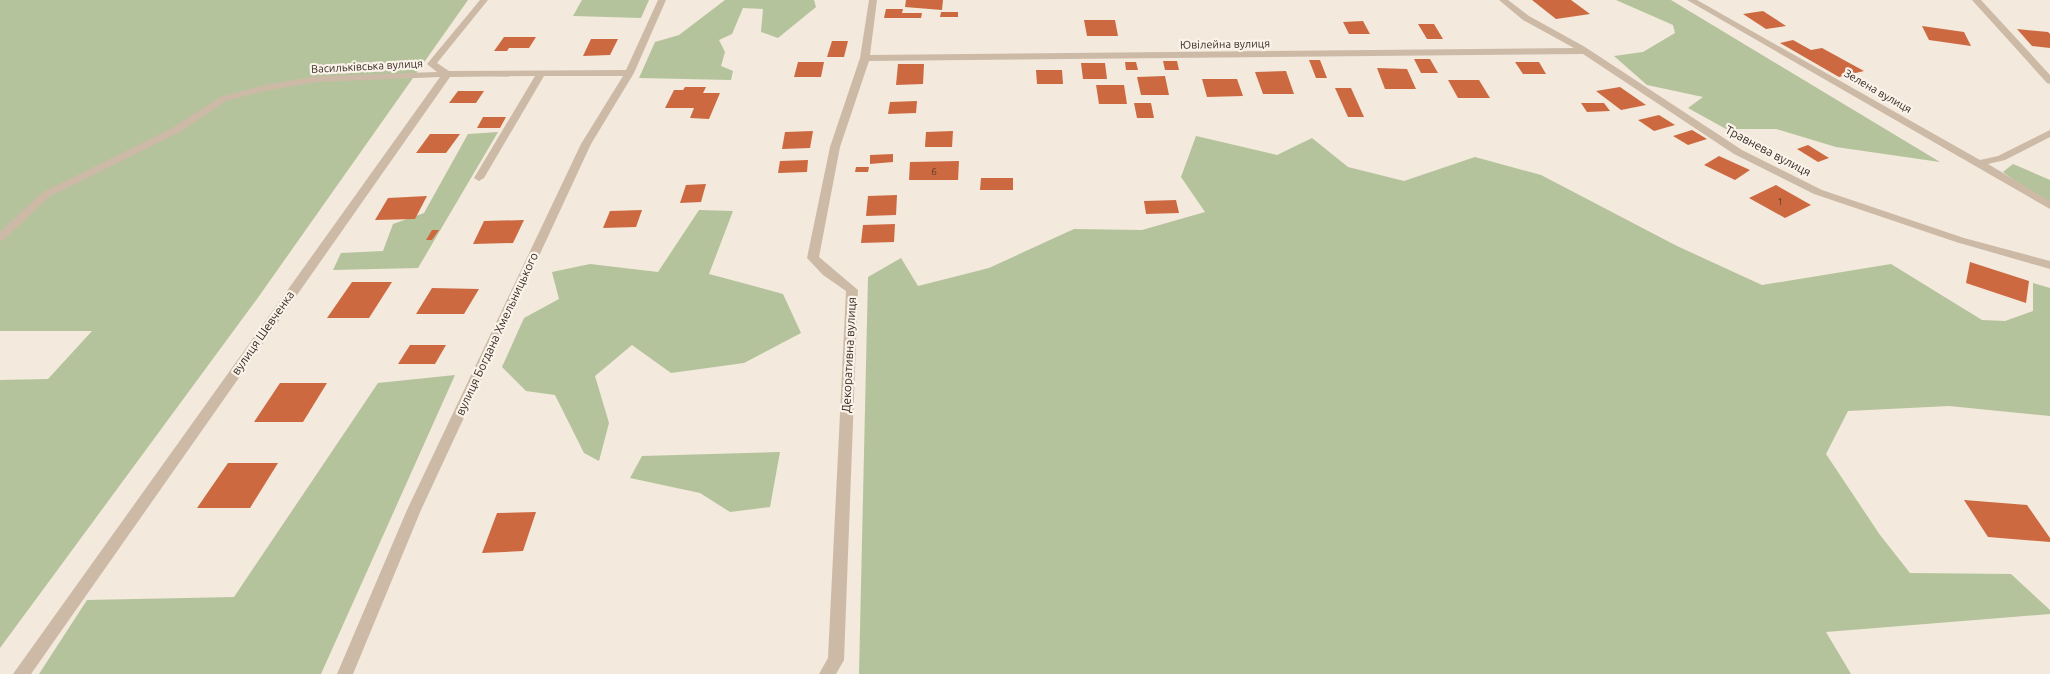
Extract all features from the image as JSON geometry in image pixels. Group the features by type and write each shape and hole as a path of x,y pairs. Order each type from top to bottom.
{"street":[{"path":"447,74 432,64 484,0"},
{"name":"вулиця Богдана Хмельницького","path":"345,674 414,510 586,144 629,74 662,0"},
{"name":"Декоративна вулиця","path":"827,674 836,660 852,290 827,272 813,258 834,147 864,58 873,0"},
{"name":"Травнева вулиця","path":"1502,0 1526,18 1585,51 1738,152 1818,192 1960,240 2050,265"},
{"name":"Зелена вулиця","path":"1691,0 1979,163 2050,206"},
{"path":"1976,0 2050,81"},
{"name":"Ювілейна вулиця","path":"864,58 1585,51"},
{"name":"Васильківська вулиця","path":"0,238 45,195 176,130 223,99 264,88 317,79 447,74 629,74"},
{"name":"вулиця Шевченка","path":"21,674 447,74"},
{"path":"479,178 541,74"},
{"path":"1979,163 2002,158 2050,133"}],"green space":[{"path":"0,0 468,0 257,299 0,648 0,380 48,379 92,331 0,331"},
{"path":"582,0 649,0 641,18 573,16"},
{"path":"725,0 814,0 816,7 778,38 761,32 763,9 743,8 732,34 719,40 725,52 721,66 733,71 731,80 639,78 655,42 679,35"},
{"path":"1616,0 1671,0 1940,162 1836,147 1776,129 1726,129 1688,108 1703,97 1647,85 1614,56 1643,52 1675,33 1673,25"},
{"path":"498,132 418,268 333,270 341,253 383,251 393,224 424,213 468,134"},
{"path":"1196,136 1277,155 1312,138 1348,167 1404,181 1475,157 1541,175 1677,246 1762,285 1891,264 1982,320 2005,321 2033,311 2033,283 2050,288 2050,416 1949,406 1848,411 1826,454 1880,535 1910,573 2011,574 2050,610 2050,614 1826,632 1851,674 859,674 868,277 901,258 918,286 989,268 1074,229 1142,230 1205,212 1181,177"},
{"path":"2013,164 2050,180 2050,203 2003,172"},
{"path":"699,210 733,211 709,274 783,294 801,333 744,363 671,373 632,345 595,376 609,423 599,461 584,453 555,395 526,391 502,367 524,318 559,299 552,272 590,264 658,272"},
{"path":"455,375 321,674 39,674 87,600 234,597 378,383"},
{"path":"780,452 770,507 730,512 700,493 630,478 642,456"}],"building":[{"path":"906,0 943,0 942,10 905,7"},
{"path":"1532,0 1571,0 1590,14 1556,19"},
{"path":"886,9 903,9 902,13 922,13 921,18 884,18"},
{"path":"1763,11 1786,26 1766,29 1743,14"},
{"path":"941,12 958,12 958,17 940,17"},
{"path":"1084,20 1115,20 1118,36 1087,36"},
{"path":"1363,21 1370,34 1349,34 1343,22"},
{"path":"1418,24 1434,24 1443,39 1427,39"},
{"path":"1922,26 1964,32 1971,46 1929,40"},
{"path":"2017,29 2048,32 2050,34 2050,48 2032,46"},
{"path":"504,37 536,37 529,48 509,48 507,51 494,51"},
{"path":"591,39 618,39 610,55 583,56"},
{"path":"1793,40 1811,50 1822,48 1864,71 1839,77 1780,43"},
{"path":"832,41 848,41 844,57 827,57"},
{"path":"1414,59 1430,59 1438,73 1421,73"},
{"path":"1309,60 1320,60 1327,78 1316,78"},
{"path":"1163,61 1177,61 1179,70 1165,70"},
{"path":"798,62 824,62 821,77 794,77"},
{"path":"1125,62 1136,62 1138,70 1126,70"},
{"path":"1515,62 1539,62 1546,74 1523,74"},
{"path":"1081,63 1105,63 1107,79 1083,79"},
{"path":"898,64 924,64 923,84 896,85"},
{"path":"1377,68 1407,69 1416,89 1385,89"},
{"path":"1036,70 1062,70 1063,84 1037,84"},
{"path":"1286,71 1294,94 1263,94 1255,72"},
{"path":"1165,76 1169,95 1141,95 1137,77"},
{"path":"1202,79 1237,79 1243,96 1207,97"},
{"path":"1448,80 1479,80 1490,98 1458,98"},
{"path":"1096,85 1124,85 1127,104 1099,104"},
{"path":"685,87 706,87 703,93 720,93 709,119 690,118 694,108 665,108 674,90 683,90"},
{"path":"1620,87 1646,105 1621,110 1596,91"},
{"path":"1335,88 1351,88 1364,117 1348,117"},
{"path":"458,91 484,91 476,103 449,103"},
{"path":"917,101 916,113 888,114 890,102"},
{"path":"1134,103 1151,103 1154,118 1137,118"},
{"path":"1581,103 1604,103 1610,111 1587,112"},
{"path":"1659,115 1675,125 1654,131 1638,120"},
{"path":"483,117 506,117 500,128 477,128"},
{"path":"1692,130 1707,139 1688,145 1673,136"},
{"path":"813,131 810,148 782,149 785,132"},
{"path":"953,131 952,147 925,147 926,132"},
{"path":"430,134 460,134 446,153 416,153"},
{"path":"1808,145 1829,158 1818,162 1797,149"},
{"path":"893,154 893,162 870,164 870,155"},
{"path":"1719,156 1750,170 1735,180 1704,165"},
{"path":"808,160 807,172 778,173 780,161"},
{"path":"959,161 958,180 909,180 910,162"},
{"path":"856,167 869,167 868,172 855,172"},
{"path":"981,178 1013,178 1013,190 980,190"},
{"path":"706,184 701,202 680,203 686,185"},
{"path":"1776,185 1811,205 1785,218 1749,198"},
{"path":"897,195 896,215 866,216 868,196"},
{"path":"427,196 415,219 375,220 388,198"},
{"path":"1176,200 1179,213 1146,214 1144,201"},
{"path":"642,210 636,227 603,228 610,211"},
{"path":"524,220 513,243 473,244 484,221"},
{"path":"895,224 894,242 861,243 863,225"},
{"path":"432,230 439,230 432,240 426,240"},
{"path":"1970,262 2029,281 2026,303 1966,283"},
{"path":"352,282 392,282 369,318 327,318"},
{"path":"432,288 479,289 464,314 416,314"},
{"path":"410,345 446,345 435,364 398,364"},
{"path":"280,383 327,383 303,422 254,422"},
{"path":"228,463 278,463 250,508 197,508"},
{"path":"1964,500 2027,505 2050,538 2050,542 1988,537"},
{"path":"536,512 523,551 482,553 497,513"}]}
